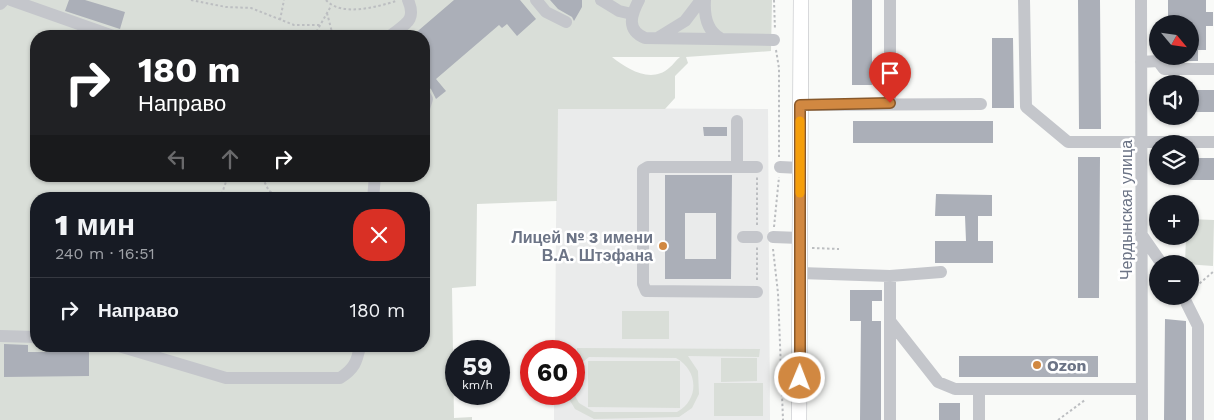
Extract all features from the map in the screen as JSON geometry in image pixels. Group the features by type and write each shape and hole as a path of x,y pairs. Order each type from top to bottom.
{"main road":[{"path":"800,420 800,273 805,243 800,168 801,0"}],"street":[{"path":"0,4 4,0"},
{"path":"12,0 96,30"},
{"path":"397,30 411,19 412,11 408,0"},
{"path":"536,0 546,12 566,22"},
{"path":"601,0 619,11 632,14"},
{"path":"639,0 632,14 631,25 634,32 645,38 774,40"},
{"path":"655,39 685,21 703,0"},
{"path":"703,0 707,23 712,32 720,38"},
{"path":"890,0 890,103"},
{"path":"1024,0 1026,107 1068,142 1214,142"},
{"name":"Чердынская улица","path":"1141,0 1142,420"},
{"path":"1141,62 1158,61 1164,69 1214,69"},
{"path":"800,105 890,103 981,104"},
{"path":"737,122 737,167"},
{"path":"756,292 650,292 643,288 644,170 648,167 757,167"},
{"path":"780,167 800,168"},
{"path":"1142,234 1156,255"},
{"path":"743,237 757,237"},
{"path":"773,237 805,243"},
{"path":"800,273 890,276 941,272"},
{"path":"890,276 890,420"},
{"path":"1188,305 1198,326 1198,420"},
{"path":"890,321 938,382 955,389 979,391 1142,388"},
{"path":"0,336 30,337"},
{"path":"138,352 226,378 255,379 340,378 350,372 357,363 359,352"},
{"path":"979,391 979,420"}],"path":[{"path":"191,0 226,7 251,8 294,25 320,25"},
{"path":"280,20 284,0"},
{"path":"326,0 331,6 363,8 401,0"},
{"path":"385,4 386,0"},
{"path":"774,0 774,40 779,68 780,167 773,237 778,293 783,420"},
{"path":"317,30 331,6"},
{"path":"327,13 331,30"},
{"path":"805,243 839,249"},
{"path":"1199,284 1214,271"},
{"path":"1058,420 1101,389"}],"shaded area":[{"path":"0,0 772,0 771,51 686,57 688,63 675,76 675,98 665,109 558,109 557,201 477,204 476,286 452,288 453,340 445,340 445,405 454,405 454,418 472,417 472,420 0,420","holes":["612,57 680,57 662,73 647,75 632,70"]},
{"name":"Лицей № 3 имени В.А. Штэфана","path":"557,108 768,109 770,420 554,420 554,405 585,405 585,340 555,340"},
{"path":"1199,219 1214,220 1213,266 1199,265 1199,255 1185,255 1186,245 1199,245"},
{"path":"622,311 669,311 669,339 622,339"},
{"path":"585,348 760,349 759,357 688,356 698,371 699,394 692,408 679,417 594,419 575,409 573,405 582,405 594,412 677,412 690,400 693,392 692,377 689,370 676,358 589,357 585,360"},
{"path":"721,358 757,358 757,381 721,382"},
{"path":"588,361 680,361 680,408 588,407"},
{"path":"714,383 763,383 763,416 714,416"}],"building":[{"path":"69,0 85,0 125,12 120,29 65,11"},
{"path":"454,0 520,0 536,19 517,36 507,24 502,28 499,25 436,79 446,91 436,99 430,88 430,30 419,30"},
{"path":"550,0 582,0 582,7 574,21 572,17 558,9"},
{"path":"852,0 872,0 872,85 852,85"},
{"path":"1078,0 1100,0 1101,129 1079,129"},
{"path":"1168,0 1206,0 1206,12 1213,12 1213,26 1206,26 1206,50 1199,50 1199,15 1168,15"},
{"path":"992,38 1013,38 1014,108 992,108"},
{"path":"1199,90 1214,90 1214,112 1199,112"},
{"path":"853,121 993,121 993,143 853,143"},
{"path":"703,127 727,127 727,136 704,136"},
{"path":"1078,157 1100,157 1099,298 1078,298"},
{"path":"1199,158 1214,158 1214,180 1199,180"},
{"path":"665,175 732,175 731,279 665,279","holes":["685,213 716,213 716,259 685,259"]},
{"path":"936,194 992,195 992,216 978,216 978,241 993,241 993,263 935,263 935,241 966,241 965,216 935,216"},
{"path":"850,290 882,290 882,301 872,301 872,321 881,321 881,420 860,420 861,321 850,321"},
{"path":"1165,319 1186,321 1186,420 1164,420"},
{"path":"4,344 28,345 28,352 89,352 89,376 4,377"},
{"path":"959,356 1098,356 1098,377 959,377"},
{"path":"939,403 960,403 960,420 939,420"}],"slow traffic":[{"path":"800,121 800,193"}],"place":[{"name":"Лицей № 3 имени В.А. Штэфана","path":"663,246"},
{"name":"Ozon","path":"1037,365"}],"route":[{"path":"800,378 800,105 890,103"}]}
